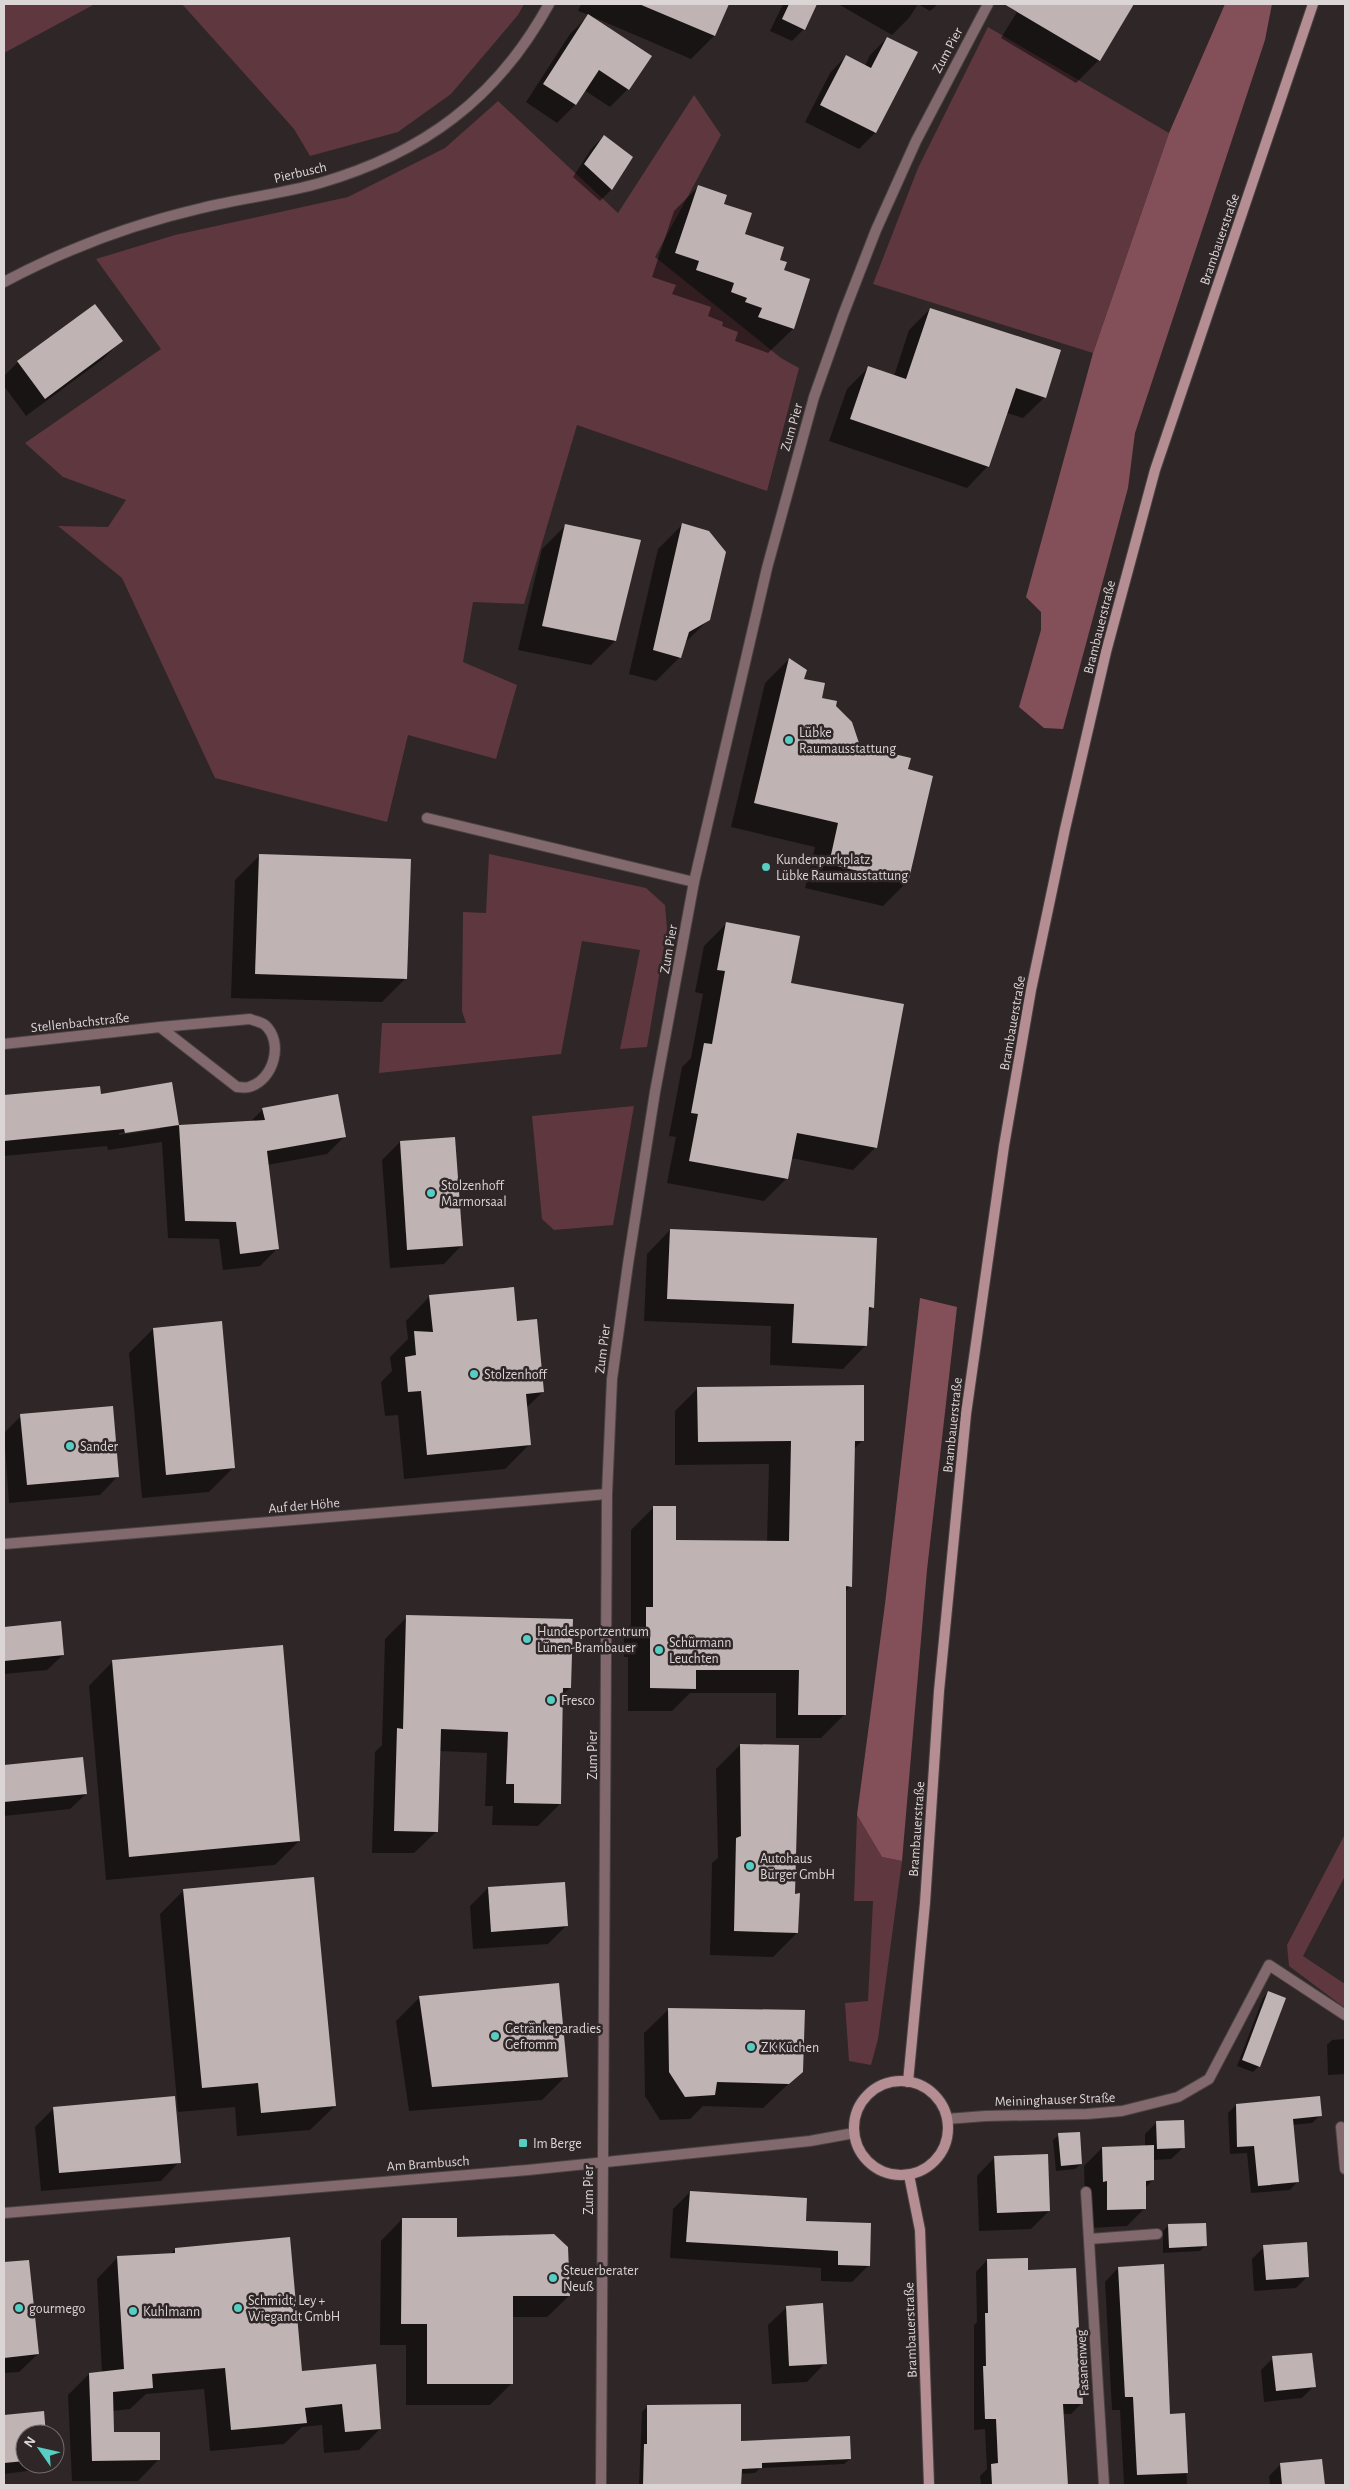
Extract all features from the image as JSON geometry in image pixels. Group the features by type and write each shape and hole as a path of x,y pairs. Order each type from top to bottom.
{"main road":[{"name":"Brambauerstraße","path":"908,2082 925,1903 939,1691 966,1414 1004,1146 1031,990 1065,829 1106,652 1154,470 1313,4"},
{"path":"893,2082 908,2082 919,2085 937,2098 947,2119 948,2134 944,2148 935,2161 923,2170 908,2175 890,2174 872,2166 857,2146 854,2133 855,2119 860,2106 868,2094 880,2086 893,2082"},
{"name":"Brambauerstraße","path":"908,2175 920,2230 929,2485"}],"street":[{"name":"Pierbusch","path":"4,282 78,247 138,225 201,208 319,183 375,163 416,143 450,121 482,96 508,65 539,22 549,4"},
{"name":"Zum Pier","path":"601,2485 607,1494 612,1380 623,1295 656,1092 694,882 744,658 814,397 843,315 880,221 916,141 988,4"},
{"path":"427,818 694,882"},
{"name":"Stellenbachstraße","path":"4,1044 160,1027 250,1020 264,1024 274,1036 274,1059 269,1071 260,1080 249,1087 237,1087 160,1027"},
{"name":"Auf der Höhe","path":"4,1544 607,1494"},
{"name":"Meininghauser Straße","path":"947,2119 1122,2111 1178,2097 1209,2079 1269,1965 1345,2015"},
{"path":"1341,2127 1345,2169"},
{"name":"Am Brambusch","path":"4,2213 528,2170 810,2141 854,2133"},
{"name":"Fasanenweg","path":"1086,2192 1104,2485"},
{"path":"1089,2239 1156,2234"}],"shaded area":[{"path":"4,4 95,4 4,53"},
{"path":"182,4 524,4 518,15 451,94 398,132 310,156 294,129"},
{"path":"1225,4 1272,4 1265,40 1135,433 1128,488 1063,729 1044,728 1019,707 1041,630 1041,612 1026,597 1093,353 1169,133"},
{"path":"988,27 1169,133 1093,353 873,284 918,168"},
{"path":"694,95 721,135 655,257 781,358 799,368 767,491 577,425 524,604 473,602 463,662 517,685 496,759 408,735 387,822 215,778 122,578 58,526 108,527 126,500 63,477 25,443 161,349 96,259 175,235 348,197 445,148 498,101 618,213"},
{"path":"489,854 646,888 665,905 667,929 647,1047 620,1049 640,950 582,941 561,1054 379,1073 382,1023 466,1023 462,1011 463,912 486,913"},
{"path":"634,1106 613,1225 554,1230 542,1219 532,1116"},
{"path":"920,1298 957,1307 927,1570 902,1861 882,1857 857,1815 885,1604"},
{"path":"857,1815 882,1857 902,1861 878,2039 871,2065 849,2061 845,2003 868,2001 873,1901 854,1901"},
{"path":"1345,1834 1345,1876 1303,1956 1345,1984 1345,2008 1289,1966 1287,1945"}],"building":[{"path":"639,4 729,4 715,36"},
{"path":"789,4 817,4 805,30 782,19"},
{"path":"1004,4 1134,4 1100,61"},
{"path":"588,14 652,56 629,90 599,70 576,105 543,84"},
{"path":"887,37 918,52 876,133 820,105 846,55 871,68"},
{"path":"604,135 633,157 612,190 584,164"},
{"path":"698,185 727,195 724,204 752,213 745,234 784,247 780,260 787,262 784,270 810,279 794,329 758,317 762,308 745,302 747,298 731,292 734,283 696,270 699,261 675,253"},
{"path":"95,304 123,341 45,399 17,361"},
{"path":"930,308 1061,350 1046,398 1016,388 989,467 850,419 868,366 906,379"},
{"path":"682,523 709,531 726,552 710,620 689,632 681,658 653,650"},
{"path":"565,524 641,540 616,641 542,626"},
{"path":"789,658 807,670 804,679 825,683 822,698 837,701 836,706 852,722 860,746 911,758 908,769 933,776 908,883 829,864 838,823 754,803"},
{"path":"259,854 411,859 407,979 255,974"},
{"path":"726,922 800,936 791,983 904,1004 877,1148 797,1133 788,1179 689,1161 698,1114 691,1113 704,1043 712,1044 725,971 717,970"},
{"path":"172,1082 179,1125 125,1133 124,1129 4,1141 4,1095 100,1086 101,1094"},
{"path":"338,1094 346,1137 267,1151 279,1249 240,1254 236,1222 185,1221 179,1125 265,1120 262,1108"},
{"name":"Stolzenhoff Marmorsaal","path":"455,1137 463,1246 407,1250 400,1141"},
{"path":"670,1229 877,1238 874,1308 869,1307 867,1346 792,1343 794,1304 667,1299"},
{"name":"Stolzenhoff","path":"514,1287 517,1321 537,1319 544,1392 526,1394 531,1445 427,1455 421,1391 408,1392 405,1357 416,1355 414,1331 433,1332 429,1295"},
{"path":"222,1321 235,1468 166,1475 153,1328"},
{"path":"864,1385 864,1441 855,1441 852,1587 846,1586 846,1715 798,1715 799,1670 696,1670 696,1689 650,1688 650,1635 646,1635 646,1607 653,1607 653,1506 676,1506 676,1540 789,1541 791,1441 698,1442 697,1387"},
{"name":"Sander","path":"113,1406 119,1477 27,1485 20,1414"},
{"path":"406,1615 573,1619 571,1688 563,1688 561,1804 514,1803 514,1784 506,1784 508,1732 441,1729 438,1832 394,1831 397,1728 403,1729"},
{"path":"61,1621 64,1655 4,1661 4,1627"},
{"path":"283,1645 300,1841 129,1857 112,1660"},
{"path":"740,1744 799,1745 795,1894 800,1893 798,1933 734,1931 736,1838 741,1836"},
{"path":"83,1757 87,1794 4,1802 4,1765"},
{"path":"314,1877 336,2106 261,2113 258,2083 202,2088 183,1889"},
{"path":"565,1882 568,1926 491,1932 488,1887"},
{"name":"Getränkeparadies Gefromm","path":"559,1983 568,2077 432,2087 419,1996"},
{"path":"1268,1991 1286,1998 1260,2067 1242,2060"},
{"path":"668,2008 805,2010 803,2072 789,2084 717,2082 715,2095 685,2097 669,2072"},
{"path":"175,2096 181,2163 59,2173 53,2107"},
{"path":"1320,2096 1322,2116 1293,2119 1299,2182 1258,2186 1254,2146 1237,2147 1236,2104"},
{"path":"1184,2120 1185,2148 1157,2149 1156,2121"},
{"path":"1080,2132 1082,2164 1061,2166 1058,2133"},
{"path":"1154,2145 1154,2180 1146,2181 1146,2209 1107,2210 1107,2181 1103,2182 1102,2147"},
{"path":"1048,2154 1050,2211 997,2213 994,2156"},
{"path":"690,2191 807,2198 806,2221 871,2223 870,2266 838,2265 838,2251 686,2242"},
{"path":"402,2218 457,2218 457,2237 554,2234 568,2247 570,2296 513,2296 513,2384 427,2384 427,2324 401,2324"},
{"path":"1206,2223 1207,2246 1169,2248 1168,2224"},
{"path":"290,2237 302,2371 376,2364 381,2429 345,2432 342,2404 305,2408 307,2423 231,2430 225,2368 152,2374 153,2388 113,2392 114,2432 160,2432 160,2460 92,2461 89,2373 124,2369 117,2256 175,2253 175,2248"},
{"path":"1307,2242 1309,2277 1266,2280 1263,2245"},
{"path":"1028,2258 1028,2270 1076,2268 1083,2404 1063,2404 1068,2485 992,2485 991,2464 998,2463 996,2419 985,2419 983,2366 986,2366 985,2313 988,2313 987,2259"},
{"name":"gourmego","path":"29,2260 39,2354 4,2358 4,2262"},
{"path":"1164,2264 1170,2414 1185,2413 1188,2473 1137,2475 1133,2397 1125,2397 1118,2267"},
{"path":"823,2303 827,2364 789,2366 786,2306"},
{"path":"1312,2353 1316,2387 1276,2391 1272,2356"},
{"path":"741,2404 741,2441 850,2436 851,2459 762,2463 762,2468 742,2469 741,2485 643,2485 644,2444 647,2444 647,2405"},
{"path":"44,2411 45,2424 15,2424 15,2462 4,2463 4,2415"},
{"path":"1322,2459 1325,2485 1282,2485 1280,2463"}],"place":[{"name":"Lübke Raumausstattung","path":"789,740"},
{"name":"Kundenparkplatz Lübke Raumausstattung","path":"766,867"},
{"name":"Stolzenhoff Marmorsaal","path":"431,1193"},
{"name":"Stolzenhoff","path":"474,1374"},
{"name":"Sander","path":"70,1446"},
{"name":"Hundesportzentrum Lünen-Brambauer","path":"527,1639"},
{"name":"Schürmann Leuchten","path":"659,1650"},
{"name":"Fresco","path":"551,1700"},
{"name":"Autohaus Bürger GmbH","path":"750,1866"},
{"name":"Getränkeparadies Gefromm","path":"495,2036"},
{"name":"ZK Küchen","path":"751,2047"},
{"name":"Im Berge","path":"523,2143"},
{"name":"Steuerberater Neuß","path":"553,2278"},
{"name":"gourmego","path":"19,2308"},
{"name":"Schmidt, Ley + Wiegandt GmbH","path":"238,2308"},
{"name":"Kuhlmann","path":"133,2311"}]}
